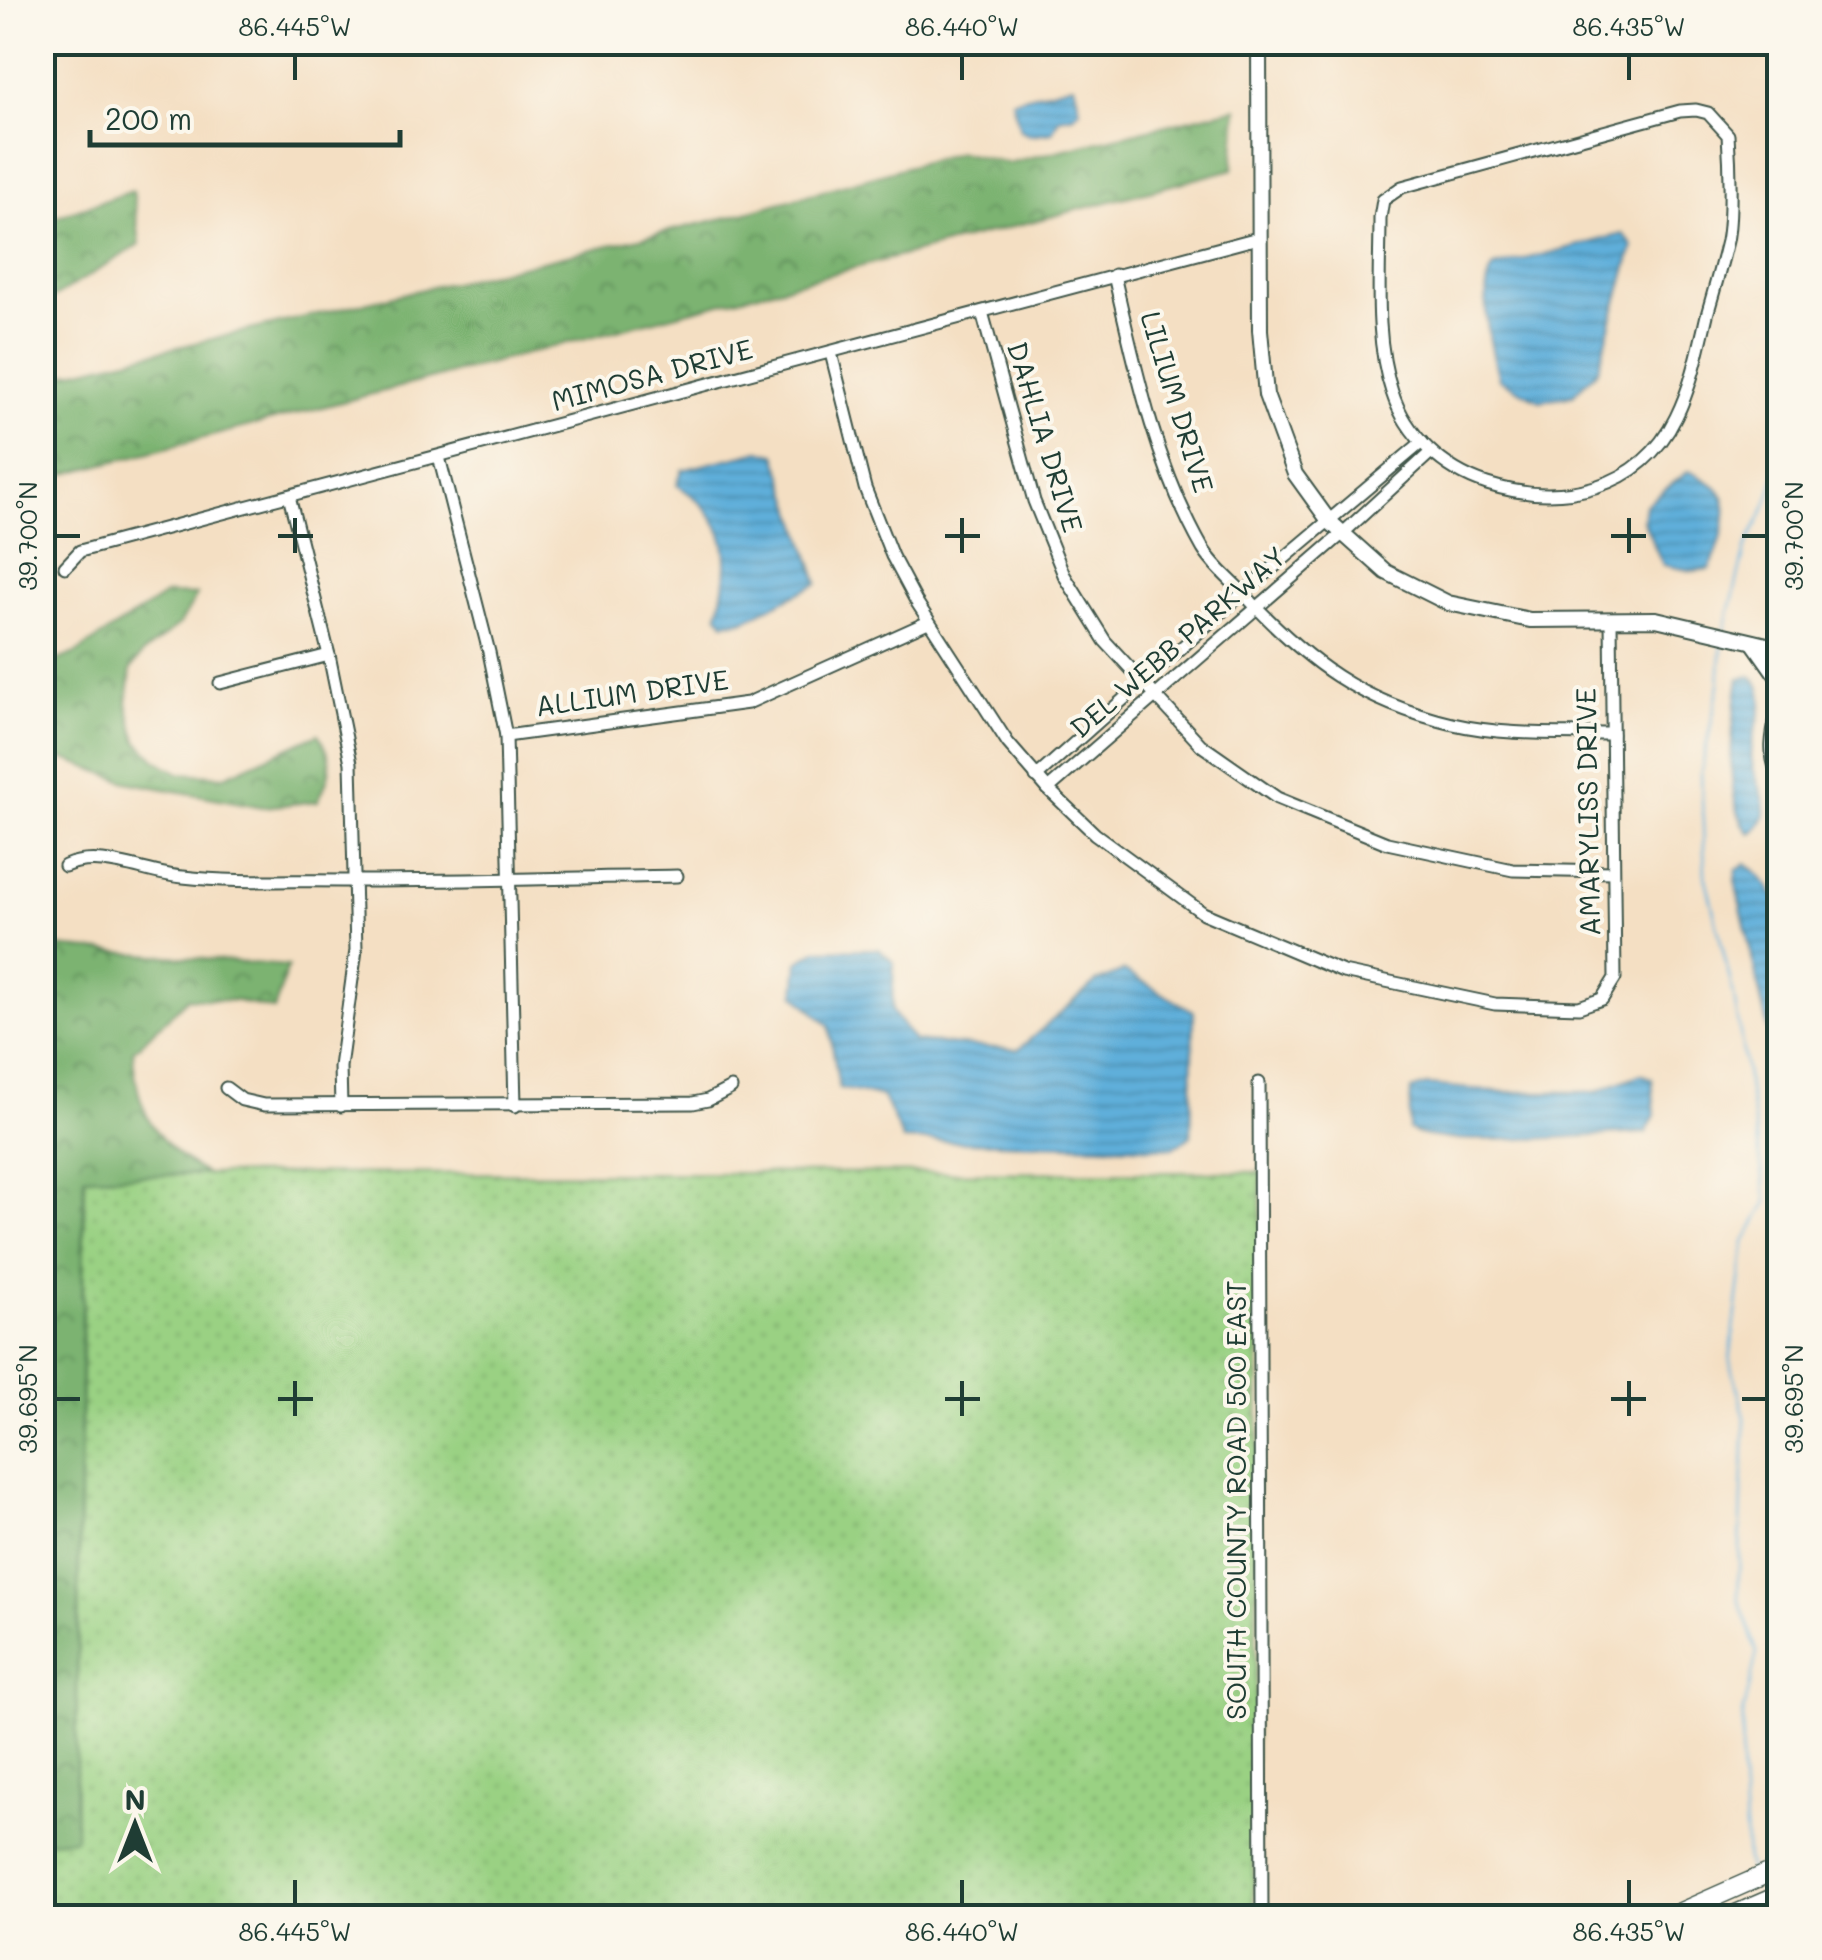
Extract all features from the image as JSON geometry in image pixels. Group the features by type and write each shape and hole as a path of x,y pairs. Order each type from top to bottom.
{"main road":[{"path":"1667,1918 1780,1868"},
{"path":"1727,1918 1780,1894"}],"street":[{"path":"1258,42 1260,330 1266,394 1295,474 1329,520 1386,572 1448,603 1530,620 1656,619 1780,648"},
{"path":"1680,111 1708,112 1728,135 1728,238 1694,369 1676,419 1649,454 1608,483 1566,496 1516,493 1476,480 1426,447 1400,413 1384,360 1380,207 1388,194 1680,111"},
{"name":"MIMOSA DRIVE","path":"66,567 80,551 1258,238"},
{"name":"LILIUM DRIVE","path":"1114,275 1166,472 1204,552 1223,576 1306,656 1349,684 1397,706 1454,724 1513,732 1612,734"},
{"name":"DAHLIA DRIVE","path":"982,312 1047,539 1083,610 1153,697 1200,745 1276,798 1387,844 1513,870 1614,872"},
{"path":"831,353 866,488 892,556 928,622 1000,732 1048,789"},
{"name":"DEL WEBB PARKWAY","path":"1036,777 1329,520 1426,447"},
{"name":"DEL WEBB PARKWAY","path":"1048,789 1342,534 1426,447"},
{"path":"439,457 489,652 506,736 515,1106"},
{"path":"289,496 349,750 356,950 340,1067 341,1106"},
{"name":"AMARYLISS DRIVE","path":"1048,789 1095,834 1203,913 1343,972 1494,1004 1578,1006 1602,999 1615,978 1610,620"},
{"name":"ALLIUM DRIVE","path":"506,736 748,703 928,622"},
{"path":"1753,642 1778,679"},
{"path":"220,683 329,654"},
{"path":"1778,679 1780,659"},
{"path":"1780,700 1770,737 1774,768 1780,779"},
{"path":"1770,737 1780,726"},
{"path":"64,866 96,860 198,879 676,876"},
{"name":"SOUTH COUNTY ROAD 500 EAST","path":"1259,1083 1262,1918"},
{"path":"226,1088 242,1100 264,1105 515,1106 693,1103 731,1088"}],"green space":[{"path":"1237,108 1233,169 43,480 43,379 733,216 959,152 1008,163"},
{"path":"133,191 140,244 43,304 43,221"},
{"path":"167,594 197,595 180,624 142,654 131,669 127,704 137,741 156,760 179,773 225,776 318,734 330,768 318,801 263,807 127,782 65,759 43,757 43,659 51,663 76,653"},
{"path":"43,946 288,966 274,1010 238,1001 188,998 133,1051 138,1091 151,1123 173,1151 206,1174 84,1177 75,1839 43,1841"},
{"path":"1261,1172 1253,1917 43,1918 43,1841 75,1838 85,1177"}],"water":[{"path":"1074,84 1080,109 1074,115 1059,118 1052,132 1029,135 1020,130 1012,100"},
{"path":"1623,234 1633,246 1598,369 1573,395 1540,401 1499,379 1486,306 1486,291 1494,267"},
{"path":"760,451 776,454 818,583 742,621 724,623 718,614 726,575 723,541 708,511 677,485 682,470"},
{"path":"1689,471 1716,487 1726,508 1718,551 1709,569 1693,571 1663,565 1643,520 1645,505"},
{"path":"1751,676 1762,698 1751,752 1765,813 1759,827 1750,834 1735,801 1731,759 1739,678"},
{"path":"1746,863 1760,875 1779,903 1780,1036 1776,1040 1768,1030 1735,880 1737,869"},
{"path":"879,949 894,963 892,1011 914,1041 1018,1050 1096,982 1124,971 1194,1012 1191,1136 1173,1148 903,1140 883,1097 839,1088 829,1026 795,994 798,962 817,950"},
{"path":"1641,1074 1652,1079 1655,1115 1646,1133 1484,1140 1425,1136 1409,1130 1411,1090 1427,1085 1504,1092 1595,1092"}],"waterway":[{"path":"1725,630 1745,549 1766,506 1780,461"},
{"path":"1722,643 1719,685 1701,772 1705,875 1734,996 1767,1202 1745,1242 1730,1360 1745,1418 1738,1597 1757,1652 1743,1716 1741,1760 1747,1862 1751,1872"},
{"path":"1765,1911 1767,1918"}]}
